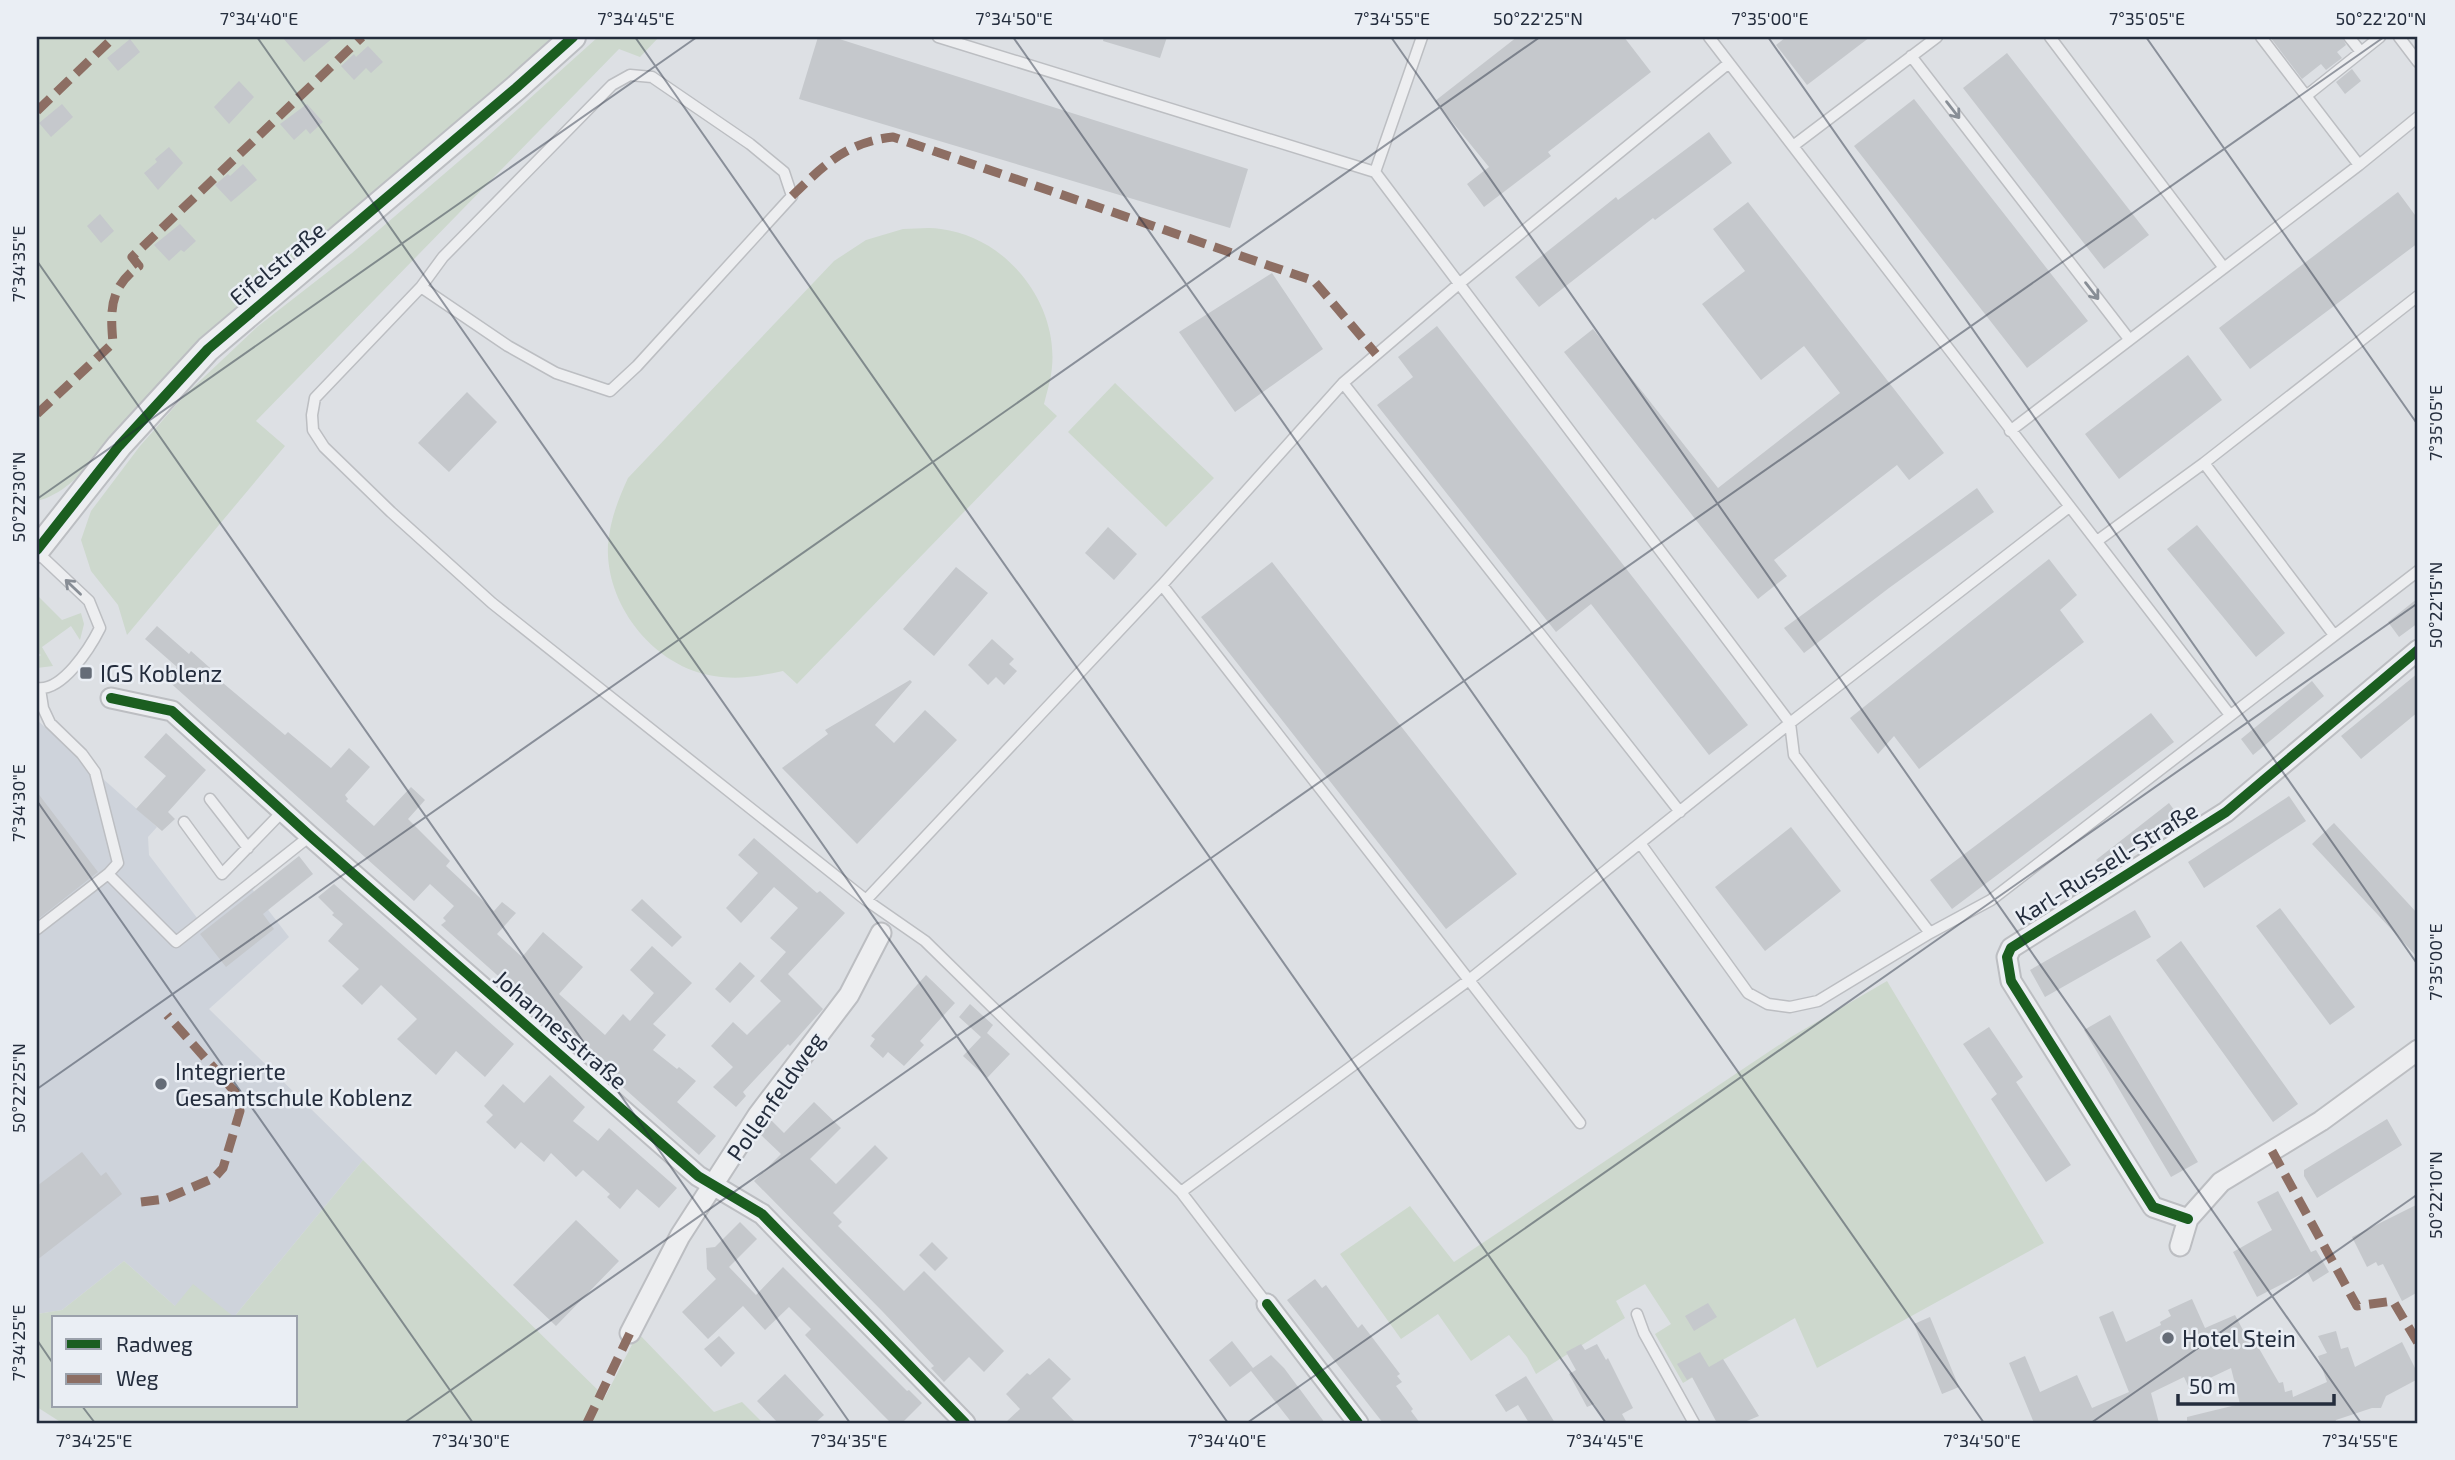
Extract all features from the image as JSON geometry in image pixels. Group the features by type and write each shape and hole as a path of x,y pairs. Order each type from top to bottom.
{"street":[{"name":"Eifelstraße","path":"37,551 119,446 208,349 573,37"},
{"name":"Karl-Russell-Straße","path":"2188,1219 2153,1208 2011,981 2007,957 2011,948 2226,812 2418,650"},
{"name":"Johannesstraße","path":"111,698 172,711 310,836 698,1176 762,1214 965,1423"},
{"name":"Pollenfeldweg","path":"630,1333 680,1236 758,1115 849,995 881,933"},
{"path":"2180,1246 2188,1219 2221,1182 2321,1121 2418,1050"},
{"path":"1266,1304 1359,1423"}],"lane":[{"path":"938,37 1375,172 1790,723 1794,755 1930,933"},
{"path":"1375,172 1422,37"},
{"path":"1709,37 2230,715"},
{"path":"1793,146 1937,37"},
{"path":"2050,37 2224,268"},
{"path":"2261,37 2359,165"},
{"path":"2349,37 2361,52"},
{"path":"2306,96 2380,37"},
{"path":"2399,37 2418,62"},
{"path":"1911,56 2129,339"},
{"path":"866,900 1162,585 1343,383 1460,283 1729,63"},
{"path":"421,287 508,346 556,373 610,391 637,366 792,196 784,172 750,144 652,76 630,75 612,85 443,257 421,287 315,398 313,430 324,447 391,512 492,603 866,900 925,942 1181,1192 1266,1304"},
{"path":"2010,430 2359,165 2418,117"},
{"path":"2097,541 2204,463 2418,296"},
{"path":"1343,383 1680,812"},
{"path":"2204,463 2334,635"},
{"path":"1181,1192 1469,980 1790,723 2069,507"},
{"path":"37,551 89,601 100,628 85,654 63,679 51,688 38,689 50,723 82,754 95,772 118,863 108,874 37,929"},
{"path":"1640,843 1748,993 1768,1004 1790,1007 1818,1001 1930,933 1991,900 2418,571"},
{"path":"1162,585 1580,1122"},
{"path":"210,799 248,848"},
{"path":"184,822 222,874 284,811"},
{"path":"108,874 176,942 310,836"},
{"path":"1637,1314 1644,1333 1694,1423"}],"shaded area":[{"path":"37,37 556,37 201,342 161,381 88,468 54,494 37,501"},
{"path":"598,37 659,37 640,57 619,49 256,421 285,446 127,635 118,605 91,571 81,540 91,511 140,446 184,396 257,327 352,253"},
{"path":"936,228 965,235 987,245 1006,259 1023,277 1037,297 1052,343 1052,367 1044,404 1057,416 797,684 783,671 732,678 692,670 672,660 637,630 615,590 609,567 611,527 628,478 834,261 866,240 903,229"},
{"path":"1115,383 1214,478 1166,527 1068,432"},
{"path":"37,595 62,620 81,613 84,624 80,640 71,626 42,647 53,666 37,668 37,658 41,655 37,652"},
{"name":"Integrierte Gesamtschule Koblenz","path":"37,720 157,827 148,837 149,855 204,927 252,889 289,937 209,1009 363,1160 235,1316 176,1307 124,1261 62,1310 37,1314"},
{"path":"1887,981 2044,1243 1817,1368 1795,1318 1683,1383 1655,1334 1671,1324 1645,1284 1616,1301 1625,1318 1536,1374 1527,1357 1509,1335 1471,1361 1438,1314 1401,1339 1340,1254 1410,1206 1454,1262 1791,1037"},
{"path":"363,1160 605,1397 638,1333 714,1412 742,1402 763,1423 62,1423 37,1407 37,1314 62,1310 124,1261 175,1306 193,1284 233,1316 52,1316 52,1408 298,1408 298,1316 235,1316"}],"building":[{"path":"282,37 334,37 304,62"},
{"path":"818,37 833,37 1248,169 1230,228 799,99"},
{"path":"1104,37 1167,37 1160,58 1103,41"},
{"path":"1517,37 1624,37 1651,72 1548,152 1551,156 1484,207 1467,184 1489,167 1435,101"},
{"path":"1786,37 1870,37 1807,85 1776,45"},
{"path":"2270,37 2342,37 2346,45 2337,52 2342,58 2326,70 2321,64 2302,79"},
{"path":"130,39 140,52 118,71 107,58"},
{"path":"368,46 383,62 371,73 366,68 354,80 341,66 354,54 356,57"},
{"path":"2007,53 2149,235 2104,269 1963,88"},
{"path":"2352,69 2361,81 2345,94 2336,82"},
{"path":"239,81 254,97 229,124 214,107"},
{"path":"1914,99 2088,321 2027,368 1854,146"},
{"path":"62,104 73,117 51,137 39,123"},
{"path":"307,104 323,122 310,134 306,129 294,140 280,124"},
{"path":"1709,132 1732,163 1655,220 1653,218 1539,307 1515,277 1616,197 1618,200"},
{"path":"169,147 183,163 158,190 144,173"},
{"path":"243,164 257,180 231,202 215,185"},
{"path":"2398,192 2418,219 2418,243 2250,369 2219,328"},
{"path":"1748,202 1944,453 1909,480 1897,465 1774,560 1787,576 1758,599 1564,352 1593,329 1718,488 1840,393 1804,346 1761,380 1702,304 1745,271 1713,229"},
{"path":"100,214 114,231 101,243 87,226"},
{"path":"180,224 196,241 169,261 154,245"},
{"path":"1272,273 1323,349 1235,412 1179,332"},
{"path":"1437,326 1748,725 1709,755 1591,604 1556,632 1377,405 1413,377 1398,357"},
{"path":"2188,355 2222,400 2119,479 2085,434"},
{"path":"467,392 497,422 449,472 418,443"},
{"path":"1977,488 1994,512 1804,653 1784,628"},
{"path":"2197,525 2285,633 2256,657 2167,549"},
{"path":"1108,527 1137,554 1114,580 1085,553"},
{"path":"2049,559 2077,595 2060,610 2084,642 1919,769 1894,736 1878,754 1850,718"},
{"path":"1272,562 1517,874 1446,929 1201,617"},
{"path":"956,567 988,593 934,656 903,629"},
{"path":"2418,598 2418,623 2399,637 2388,622"},
{"path":"157,626 189,654 191,651 219,676 217,678 285,735 288,732 331,768 349,748 370,767 345,795 348,799 346,801 374,826 411,787 425,800 408,819 450,861 446,866 494,911 502,902 516,913 497,934 522,957 543,932 583,967 559,994 605,1035 623,1014 630,1021 654,993 630,970 652,946 692,983 653,1024 666,1035 653,1050 696,1081 677,1102 716,1136 699,1155 441,925 446,921 443,918 454,906 430,884 414,901 166,679 177,667 145,639"},
{"path":"992,639 1014,659 1009,664 1017,671 1004,685 996,677 988,685 968,665"},
{"path":"2418,673 2418,712 2361,759 2341,736"},
{"path":"910,680 912,682 875,725 894,743 925,710 957,740 857,844 782,768 828,734 825,730"},
{"path":"2312,681 2324,696 2253,755 2241,739"},
{"path":"2151,713 2174,742 1952,909 1930,880"},
{"path":"166,733 206,770 168,812 175,819 162,831 136,809 166,776 144,757"},
{"path":"37,792 98,872 37,920"},
{"path":"2289,796 2306,821 2204,888 2188,862"},
{"path":"2169,803 2180,818 2107,873 2096,860"},
{"path":"2334,823 2418,914 2418,958 2312,844"},
{"path":"1791,827 1841,891 1765,951 1715,887"},
{"path":"754,838 817,893 820,891 845,913 788,974 823,1009 743,1092 746,1096 736,1107 713,1087 733,1067 711,1046 733,1022 747,1035 781,1001 760,981 786,952 770,938 798,908 774,887 741,923 726,908 758,873 738,855"},
{"path":"299,856 313,874 263,914 274,929 226,967 200,934"},
{"path":"334,884 514,1044 485,1077 456,1051 436,1075 397,1039 417,1019 381,985 362,1005 342,986 359,969 328,941 343,924 318,897"},
{"path":"642,899 682,937 672,947 631,910"},
{"path":"2280,908 2355,1007 2330,1025 2256,926"},
{"path":"2135,910 2151,937 2045,997 2030,970"},
{"path":"2181,941 2298,1104 2273,1122 2156,960"},
{"path":"740,962 755,976 730,1003 715,989"},
{"path":"926,975 955,1003 920,1041 924,1045 904,1066 888,1052 883,1058 870,1046 875,1039 871,1036"},
{"path":"970,1004 993,1025 987,1033 1010,1054 987,1078 963,1056 981,1037 959,1017"},
{"path":"2110,1015 2198,1162 2171,1177 2084,1030"},
{"path":"1989,1027 2023,1077 2016,1082 2071,1165 2046,1182 1991,1099 1997,1094 1963,1044"},
{"path":"550,1075 585,1107 573,1121 598,1141 609,1128 677,1188 659,1208 637,1189 620,1209 607,1197 610,1194 583,1170 576,1177 551,1153 544,1162 521,1142 515,1149 486,1122 493,1115 484,1106 503,1084 524,1103"},
{"path":"814,1102 841,1128 810,1159 836,1184 875,1145 888,1158 833,1213 842,1222 838,1226 904,1291 924,1271 1004,1351 984,1372 969,1357 944,1382 931,1368 934,1366 883,1312 754,1181 781,1154 760,1134 770,1119 784,1133"},
{"path":"2387,1119 2402,1145 2317,1198 2304,1176 2304,1170"},
{"path":"82,1152 101,1176 106,1172 122,1194 37,1260 37,1186"},
{"path":"2278,1191 2311,1252 2316,1250 2329,1272 2313,1282 2307,1271 2257,1297 2233,1252 2272,1230 2257,1202"},
{"path":"2418,1204 2418,1292 2402,1301 2383,1264 2378,1266 2376,1262 2367,1267 2352,1237"},
{"path":"576,1220 619,1261 556,1326 513,1285"},
{"path":"740,1222 757,1239 729,1267 756,1295 783,1267 922,1403 902,1423 891,1423 878,1410 805,1335 811,1329 789,1307 765,1330 743,1306 708,1339 682,1312 716,1279 707,1269 706,1248 715,1247"},
{"path":"932,1242 948,1258 935,1271 919,1255"},
{"path":"1315,1279 1322,1288 1326,1285 1358,1328 1362,1324 1400,1374 1397,1376 1402,1382 1396,1386 1420,1423 1383,1423 1287,1300"},
{"path":"2192,1299 2205,1328 2235,1315 2252,1347 2257,1345 2279,1383 2283,1382 2285,1392 2292,1390 2293,1397 2327,1382 2318,1356 2327,1353 2318,1336 2336,1331 2341,1349 2348,1347 2355,1367 2402,1342 2418,1379 2386,1396 2381,1408 2372,1408 2336,1420 2335,1423 2187,1423 2187,1417 2240,1404 2231,1368 2189,1388 2184,1377 2151,1393 2159,1423 2034,1423 2009,1363 2025,1356 2040,1392 2077,1375 2092,1408 2129,1392 2099,1317 2113,1311 2126,1342 2161,1325 2160,1322 2171,1316 2168,1310"},
{"path":"1708,1303 1717,1317 1694,1331 1685,1316"},
{"path":"1930,1317 1959,1387 1942,1394 1914,1324"},
{"path":"719,1336 735,1353 721,1367 704,1349"},
{"path":"1232,1341 1253,1368 1271,1355 1325,1423 1292,1423 1251,1371 1230,1387 1209,1360"},
{"path":"1581,1344 1585,1350 1597,1344 1606,1360 1608,1358 1633,1408 1622,1414 1627,1423 1605,1423 1594,1404 1587,1407 1569,1374 1576,1370 1566,1352"},
{"path":"1700,1352 1709,1367 1723,1359 1759,1416 1742,1423 1717,1423 1692,1377 1687,1380 1677,1364"},
{"path":"1049,1358 1071,1379 1052,1398 1076,1423 1005,1423 1020,1409 1006,1394 1027,1373 1030,1375"},
{"path":"785,1374 824,1415 815,1423 778,1423 757,1401"},
{"path":"1526,1376 1555,1423 1529,1423 1518,1405 1506,1412 1495,1395"}],"marked path":[{"path":"37,111 114,37"},
{"path":"37,414 113,343 112,309 117,291 129,274 139,266 132,257 362,37"},
{"path":"792,196 837,157 862,144 893,137 1314,281 1376,354"},
{"path":"141,1202 165,1199 214,1178 223,1168 240,1111 235,1092 167,1015"},
{"path":"2272,1151 2357,1306 2393,1301 2418,1343"},
{"path":"587,1423 630,1333"}],"cycle path":[{"path":"37,550 119,446 208,349 573,37"},
{"path":"2188,1219 2153,1207 2011,981 2007,957 2011,948 2226,812 2418,650"},
{"path":"111,698 172,711 310,836 698,1176 762,1214 965,1423"},
{"path":"1267,1304 1358,1423"}],"place":[{"name":"IGS Koblenz","path":"86,673"},
{"name":"Integrierte Gesamtschule Koblenz","path":"161,1084"},
{"name":"Hotel Stein","path":"2168,1338"}]}
